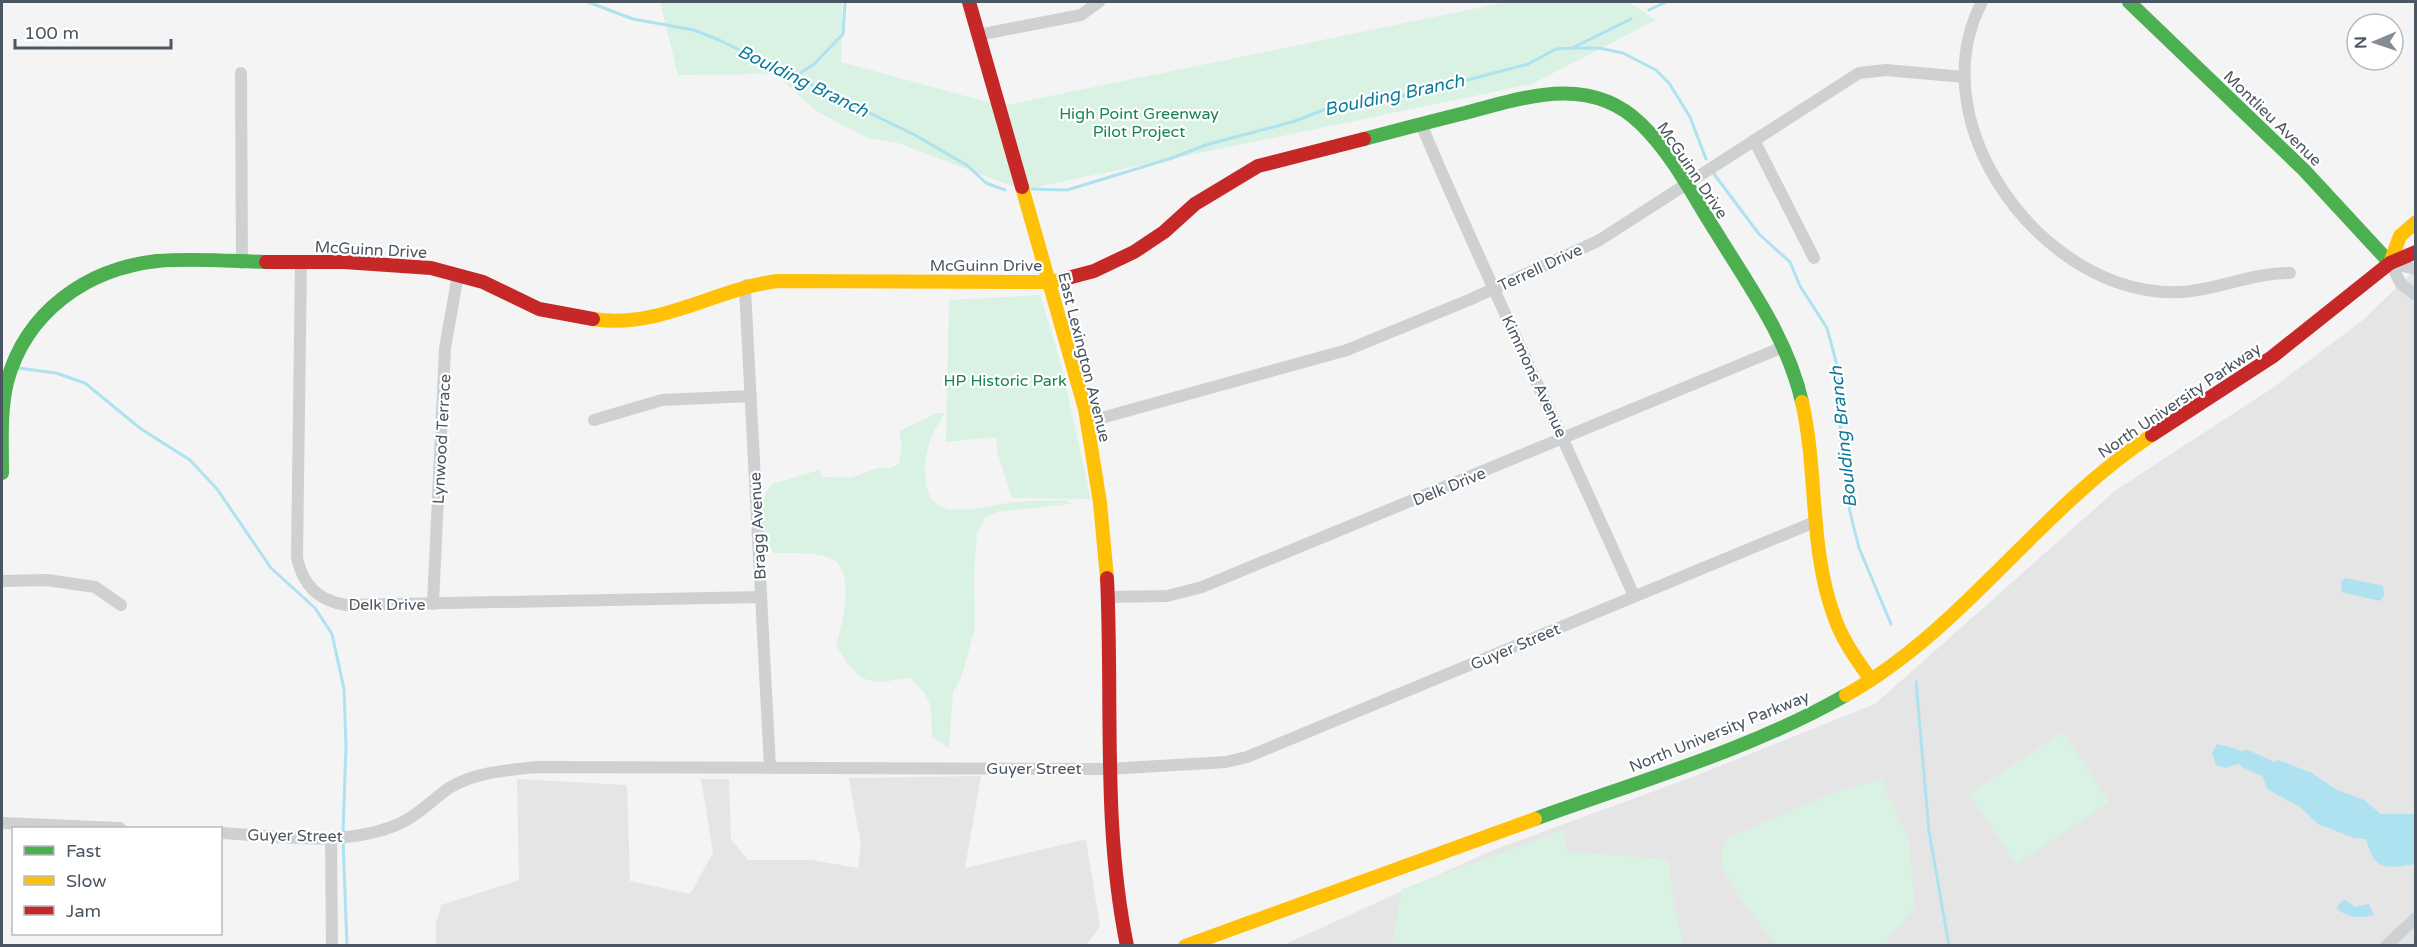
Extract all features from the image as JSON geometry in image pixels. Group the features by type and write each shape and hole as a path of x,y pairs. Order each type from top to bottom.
{"street":[{"name":"East Lexington Avenue","path":"969,2 1087,422 1099,490 1108,597 1108,769 1114,880 1126,945"},
{"path":"978,35 1081,15 1099,2"},
{"path":"1982,2 1968,35 1964,77 1975,133 2001,186 2045,238 2091,271 2116,282 2161,292 2218,288 2273,273 2290,273"},
{"name":"Montlieu Avenue","path":"2129,2 2304,170 2390,262"},
{"name":"Terrell Drive","path":"1087,422 1347,350 1598,241 1859,73 1886,70 1964,77"},
{"path":"242,73 242,263"},
{"name":"McGuinn Drive","path":"2,473 3,408 8,379 33,328 66,293 101,273 131,264 158,261 301,262 431,268 483,282 539,309 601,320 634,319 668,313 747,285 777,281 1049,282 1082,277 1128,255 1161,235 1187,210 1218,188 1258,166 1541,93 1566,92 1587,95 1615,105 1642,124 1686,184 1772,324 1797,383 1805,418 1830,606 1851,651 1871,680"},
{"name":"Kimmons Avenue","path":"1421,124 1467,233 1635,596"},
{"path":"1754,140 1814,258"},
{"name":"North University Parkway","path":"2390,262 2400,236 2415,222"},
{"name":"North University Parkway","path":"1185,945 1723,752 1804,718 1871,680 1955,613 2087,484 2132,448 2258,368 2390,262 2415,252"},
{"name":"Delk Drive","path":"301,262 297,558 300,572 314,592 335,604 761,597"},
{"path":"2390,262 2415,269"},
{"path":"2390,262 2401,284 2415,295"},
{"name":"Lynwood Terrace","path":"433,604 445,348 458,275"},
{"name":"Bragg Avenue","path":"747,285 770,767"},
{"name":"Delk Drive","path":"1108,597 1167,596 1202,587 1783,347"},
{"path":"594,420 662,400 751,396"},
{"name":"Guyer Street","path":"222,833 332,838 372,833 402,823 425,809 450,788 475,777 506,770 537,767 1108,769 1226,762 1247,757 1817,521"},
{"path":"2,581 47,580 95,586 121,605"},
{"path":"2,823 96,827"},
{"path":"332,838 332,945"},
{"path":"2386,945 2414,924"}],"shaded area":[{"path":"2415,270 2415,945 1281,946 1493,850 1695,776 1875,704 2116,490 2271,389 2363,320"},
{"path":"981,776 965,868 1086,839 1100,927 1086,945 436,945 436,923 441,905 519,880 517,779 627,785 630,881 690,894 713,853 701,779 729,779 731,839 748,860 812,860 858,868 861,846 849,778"}],"green space":[{"name":"High Point Greenway Pilot Project","path":"660,2 842,2 841,62 1002,106 1507,2 1628,2 1656,20 1532,84 1022,190 898,143 867,138 816,111 776,74 678,75"},
{"name":"HP Historic Park","path":"1040,295 1061,364 1091,499 1012,498 997,451 996,437 946,442 949,300"},
{"path":"937,413 944,413 931,438 925,464 927,488 933,501 943,507 956,510 1029,501 1067,500 1071,504 998,512 985,518 977,533 974,575 975,628 961,678 953,692 949,749 932,737 932,718 928,699 910,678 881,682 863,678 852,669 836,645 842,625 845,598 843,573 838,564 830,558 817,555 774,553 766,538 762,518 764,498 773,484 819,470 823,477 851,478 877,468 892,468 899,463 902,446 899,431"},
{"path":"2063,732 2109,802 2016,864 1969,794"},
{"path":"1881,779 1909,841 1915,907 1884,945 1777,945 1729,881 1721,861 1722,849 1727,838 1831,794"},
{"path":"1564,830 1567,852 1668,859 1673,900 1684,945 1392,945 1402,889"}],"water":[{"path":"2345,578 2383,586 2384,595 2380,601 2342,592 2341,583"},
{"path":"2217,744 2237,749 2246,755 2245,762 2225,768 2216,765 2212,753"},
{"path":"2278,760 2312,773 2337,790 2364,800 2381,814 2415,814 2415,864 2396,867 2383,865 2373,857 2366,839 2354,838 2318,824 2300,807 2267,789 2263,777 2266,768"},
{"path":"2344,899 2355,907 2369,904 2374,915 2359,917 2345,914 2336,908"}],"waterway":[{"name":"Boulding Branch","path":"588,2 633,19 694,30 719,40 915,135 968,166 986,183 1005,190"},
{"path":"793,78 814,64 843,34 845,2"},
{"path":"1649,10 1666,2"},
{"path":"1574,47 1631,19"},
{"name":"Boulding Branch","path":"1032,189 1067,190 1169,159 1209,144 1292,122 1329,108 1414,94 1528,64 1556,49 1572,48 1599,48 1623,53 1656,70 1669,83 1690,117 1706,159"},
{"name":"Boulding Branch","path":"1714,174 1759,234 1790,262 1800,286 1827,328 1838,369 1841,449 1850,512 1859,548 1891,624"},
{"path":"18,368 56,373 85,383 141,429 190,460 217,489 271,568 315,608 332,634 344,689 346,746 343,833"},
{"name":"Boulding Branch","path":"1916,682 1929,831 1949,946"},
{"path":"2246,759 2266,768"},
{"path":"343,839 347,946"}],"traffic: fast":[{"path":"2129,2 2304,170 2390,263"},
{"path":"1364,139 1534,96 1579,94 1600,99 1621,109 1641,124 1652,136 1682,176 1766,314 1787,356 1802,402"},
{"path":"2,473 2,416 7,382 16,357 28,335 62,298 106,273 157,261 266,262"},
{"path":"1535,819 1733,748 1809,715 1846,695"}],"traffic: slow":[{"path":"1022,187 1085,409 1100,503 1107,578"},
{"path":"2390,263 2400,236 2416,222"},
{"path":"593,319 617,321 640,319 754,285 777,281 1049,282 1064,279"},
{"path":"1802,402 1810,455 1817,537 1826,590 1841,633 1871,680"},
{"path":"1846,695 1888,668 1928,637 2073,498 2111,465 2152,435"},
{"path":"1185,946 1535,819"}],"traffic: jam":[{"path":"969,2 1022,187"},
{"path":"1064,279 1094,271 1134,252 1164,232 1195,204 1258,166 1364,139"},
{"path":"2152,435 2272,357 2390,263 2416,252"},
{"path":"266,262 344,262 431,268 483,282 539,309 593,319"},
{"path":"1107,578 1111,808 1119,900 1127,946"}]}
